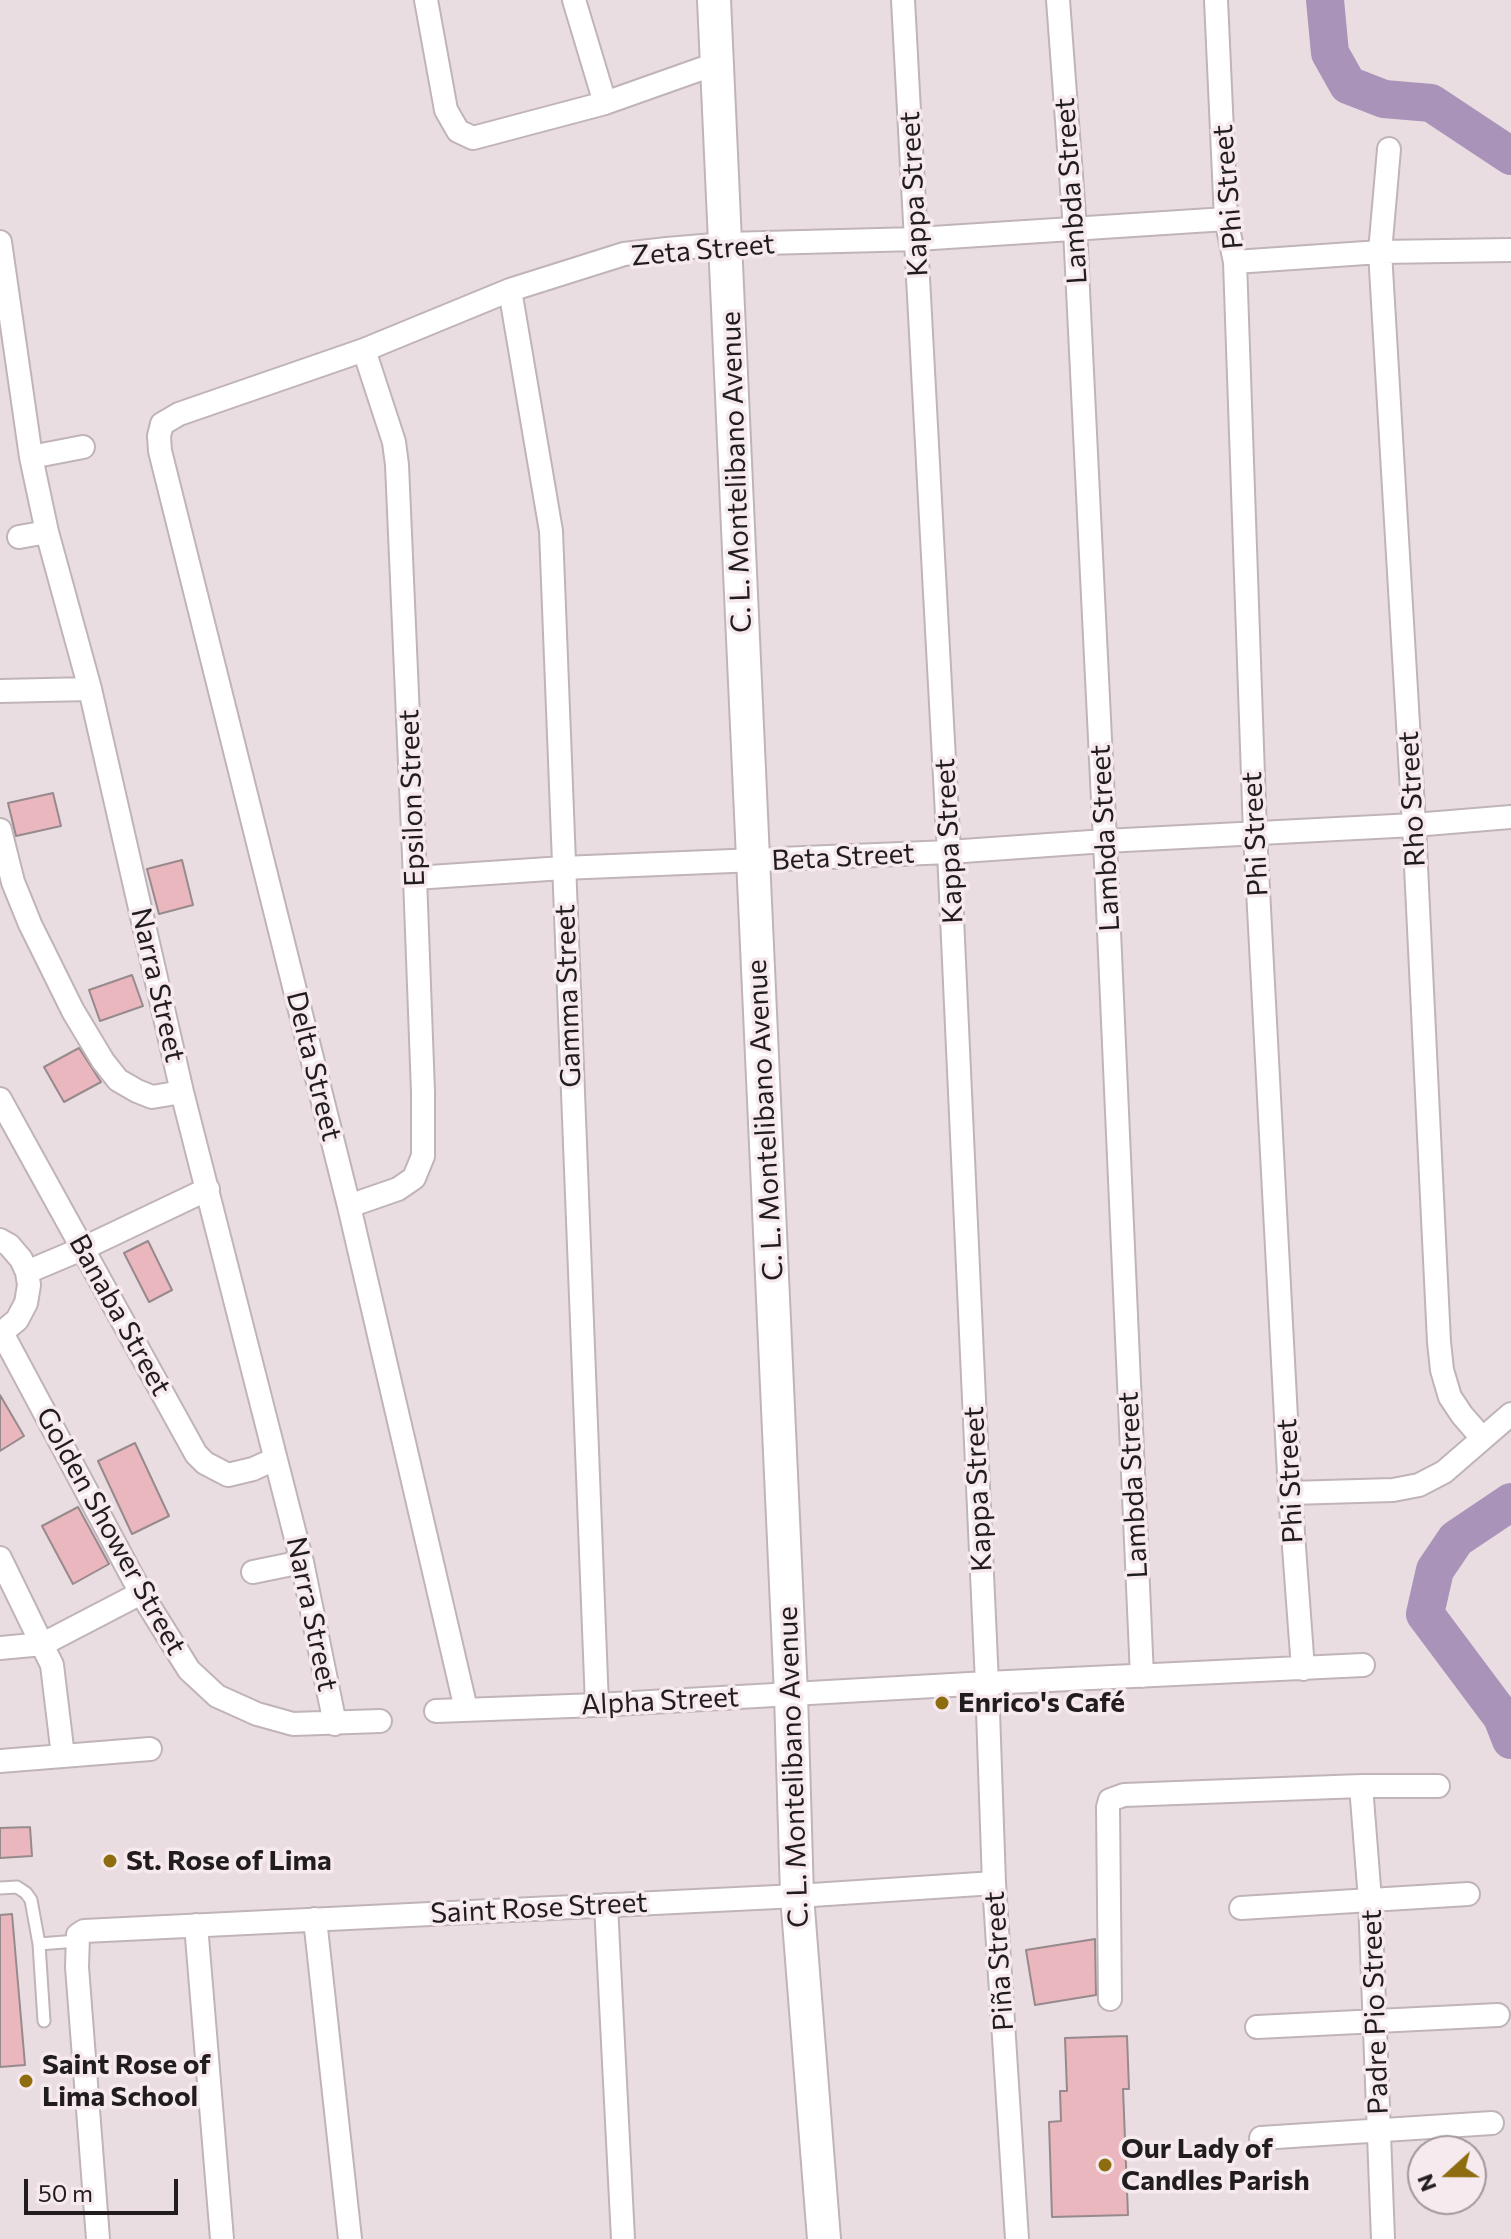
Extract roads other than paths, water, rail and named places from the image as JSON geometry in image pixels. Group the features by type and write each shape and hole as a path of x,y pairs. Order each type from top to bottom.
{"street":[{"path":"426,0 446,110 458,131 473,138 605,103 718,63"},
{"path":"574,0 605,103"},
{"name":"C. L. Montelibano Avenue","path":"714,0 791,1694 797,1896 824,2239"},
{"name":"Kappa Street","path":"903,0 949,852 987,1683"},
{"name":"Lambda Street","path":"1058,0 1075,229 1142,1676"},
{"name":"Phi Street","path":"1216,0 1226,219 1235,262 1255,833 1290,1493 1303,1669"},
{"name":"Rho Street","path":"1389,149 1380,252 1414,825 1439,1342 1442,1370 1450,1397 1482,1438"},
{"name":"Zeta Street","path":"162,424 179,414 364,350 510,290 624,254 726,244 917,239 1226,219"},
{"name":"Narra Street","path":"0,242 6,336 47,532 90,689 182,1092 302,1562 335,1724"},
{"path":"1235,262 1380,252 1511,250"},
{"name":"Gamma Street","path":"510,290 551,531 597,1705"},
{"name":"Epsilon Street","path":"349,1206 398,1189 414,1178 423,1156 415,878 397,465 394,442 364,350"},
{"name":"Delta Street","path":"162,424 160,451 349,1206 466,1709"},
{"path":"31,457 83,447"},
{"path":"19,537 47,532"},
{"path":"0,691 90,689"},
{"name":"Beta Street","path":"415,878 563,868 949,852 1511,817"},
{"path":"0,830 13,882 30,924 73,1011 103,1061 118,1080 152,1097 182,1092"},
{"name":"Banaba Street","path":"0,1099 196,1454 205,1463 228,1475 275,1459"},
{"path":"27,1272 208,1189"},
{"path":"0,1240 21,1259 29,1285 26,1303 17,1320 1,1334"},
{"name":"Golden Shower Street","path":"1,1334 141,1593 189,1670 217,1696 257,1714 293,1724 335,1724"},
{"path":"1290,1493 1393,1490 1419,1485 1444,1472 1511,1414"},
{"path":"0,1558 52,1665 63,1756"},
{"path":"253,1572 302,1562"},
{"path":"0,1648 43,1644 141,1593"},
{"name":"Alpha Street","path":"436,1711 1363,1665"},
{"name":"Piña Street","path":"987,1683 994,1883 1017,2239"},
{"path":"335,1724 380,1721"},
{"path":"0,1761 150,1749"},
{"name":"Padre Pio Street","path":"1361,1786 1376,2021 1383,2239"},
{"path":"1110,1999 1110,1800 1124,1795 1438,1786"},
{"name":"Saint Rose Street","path":"80,1936 196,1925 797,1896 994,1883"},
{"path":"1241,1908 1468,1894"},
{"path":"606,1905 623,2239"},
{"path":"315,1919 350,2239"},
{"path":"196,1925 222,2239"},
{"path":"80,1936 77,1967 98,2239"},
{"path":"1257,2027 1498,2015"},
{"path":"1261,2138 1492,2123"}],"lane":[{"path":"0,1888 17,1887 31,1900 39,1944 44,2021"},
{"path":"39,1944 80,1936"}],"waterway":[{"path":"1325,0 1330,53 1348,85 1384,99 1431,103 1511,156"},
{"path":"1511,1502 1456,1539 1435,1570 1425,1614 1502,1717 1511,1740"}],"place":[{"name":"Enrico's Café","path":"942,1703"},
{"name":"St. Rose of Lima","path":"110,1861"},
{"name":"Saint Rose of Lima School","path":"26,2081"},
{"name":"Our Lady of Candles Parish","path":"1105,2165"}]}
